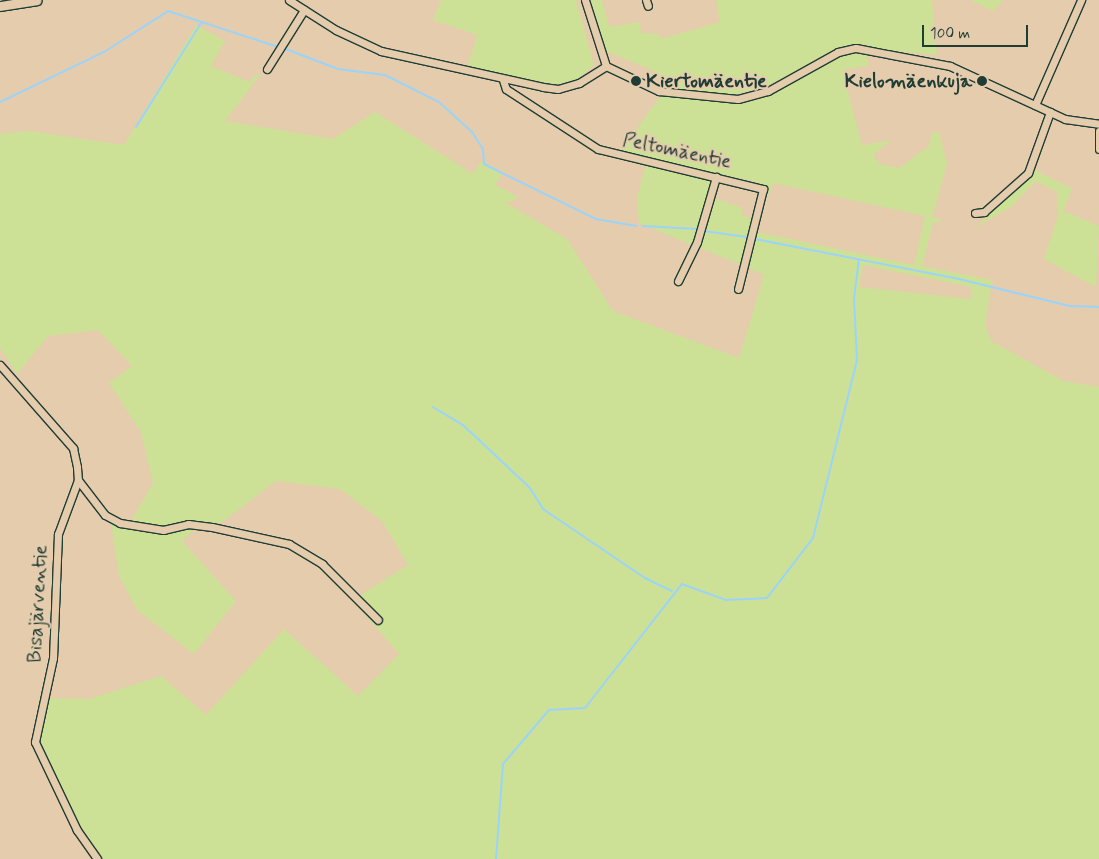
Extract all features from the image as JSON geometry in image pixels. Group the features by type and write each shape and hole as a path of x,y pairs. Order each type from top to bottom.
{"street":[{"path":"0,6 37,0"},
{"path":"288,0 381,50 503,80 558,89 579,83 606,66"},
{"path":"586,0 606,66 659,91 738,99 768,91 838,52 856,48 950,66 1077,123 1099,124"},
{"path":"1036,106 1081,0"},
{"path":"266,69 304,10"},
{"name":"Peltomäentie","path":"503,80 506,89 598,149 758,185 765,196 738,289"},
{"path":"975,213 984,212 1028,172 1050,112"},
{"path":"1099,131 1099,149"},
{"path":"678,281 697,242 716,176"},
{"name":"Bisajärventie","path":"0,365 73,448 78,480 58,534 53,658 35,742 77,830 97,859"},
{"path":"78,480 105,515 120,523 163,530 188,524 212,527 290,544 322,564 378,620"}],"green space":[{"path":"441,0 576,0 594,65 579,78 556,85 467,68 477,35 433,20"},
{"path":"591,0 602,0 609,27 640,22 641,33 659,34 661,39 720,22 716,0 932,0 937,55 842,46 767,86 732,95 703,95 668,88 652,70 606,51"},
{"path":"970,0 1003,0 993,11"},
{"path":"196,25 225,41 211,66 250,82 256,74 260,75 225,121 333,139 375,112 473,174 481,161 503,172 495,185 517,196 514,201 504,202 567,239 613,311 739,358 764,275 746,267 757,232 914,265 925,216 773,183 768,197 758,182 619,154 661,95 740,101 773,94 845,53 868,55 868,66 842,70 862,145 892,140 873,155 880,164 899,168 930,145 931,133 939,132 947,164 932,217 943,220 933,223 922,266 992,280 985,326 991,341 1064,381 1099,387 1099,859 103,859 76,819 40,740 47,698 89,699 161,676 206,715 284,629 358,696 399,654 353,600 408,565 382,521 340,489 276,481 221,523 198,526 182,541 236,601 194,654 137,610 119,576 111,523 127,528 153,483 141,432 109,383 132,366 98,330 48,336 17,374 0,348 0,134 29,131 124,145","holes":["863,265 971,287 971,299 859,287"]},
{"path":"646,164 712,179 692,245 639,223 637,197"},
{"path":"1033,169 1072,189 1063,211 1099,226 1096,287 1044,259 1058,216 1057,192 1036,181 1011,207 976,227"},
{"path":"713,198 743,208 741,214 756,221 741,265 698,247"}],"waterway":[{"path":"0,102 104,52 168,11 278,47"},
{"path":"136,127 201,23"},
{"path":"283,48 338,69 385,75 439,102 472,132 483,149 484,164 596,219 636,226"},
{"path":"643,226 697,229"},
{"path":"704,231 747,237"},
{"path":"755,239 959,279 1070,306 1099,307"},
{"path":"496,859 503,764 549,710 585,708 682,584 726,600 767,598 813,538 857,360 854,299 859,260"},
{"path":"433,407 463,425 530,488 543,509 645,578 672,591"}],"place":[{"name":"Kiertomäentie","path":"636,81"},
{"name":"Kielomäenkuja","path":"982,81"}]}
